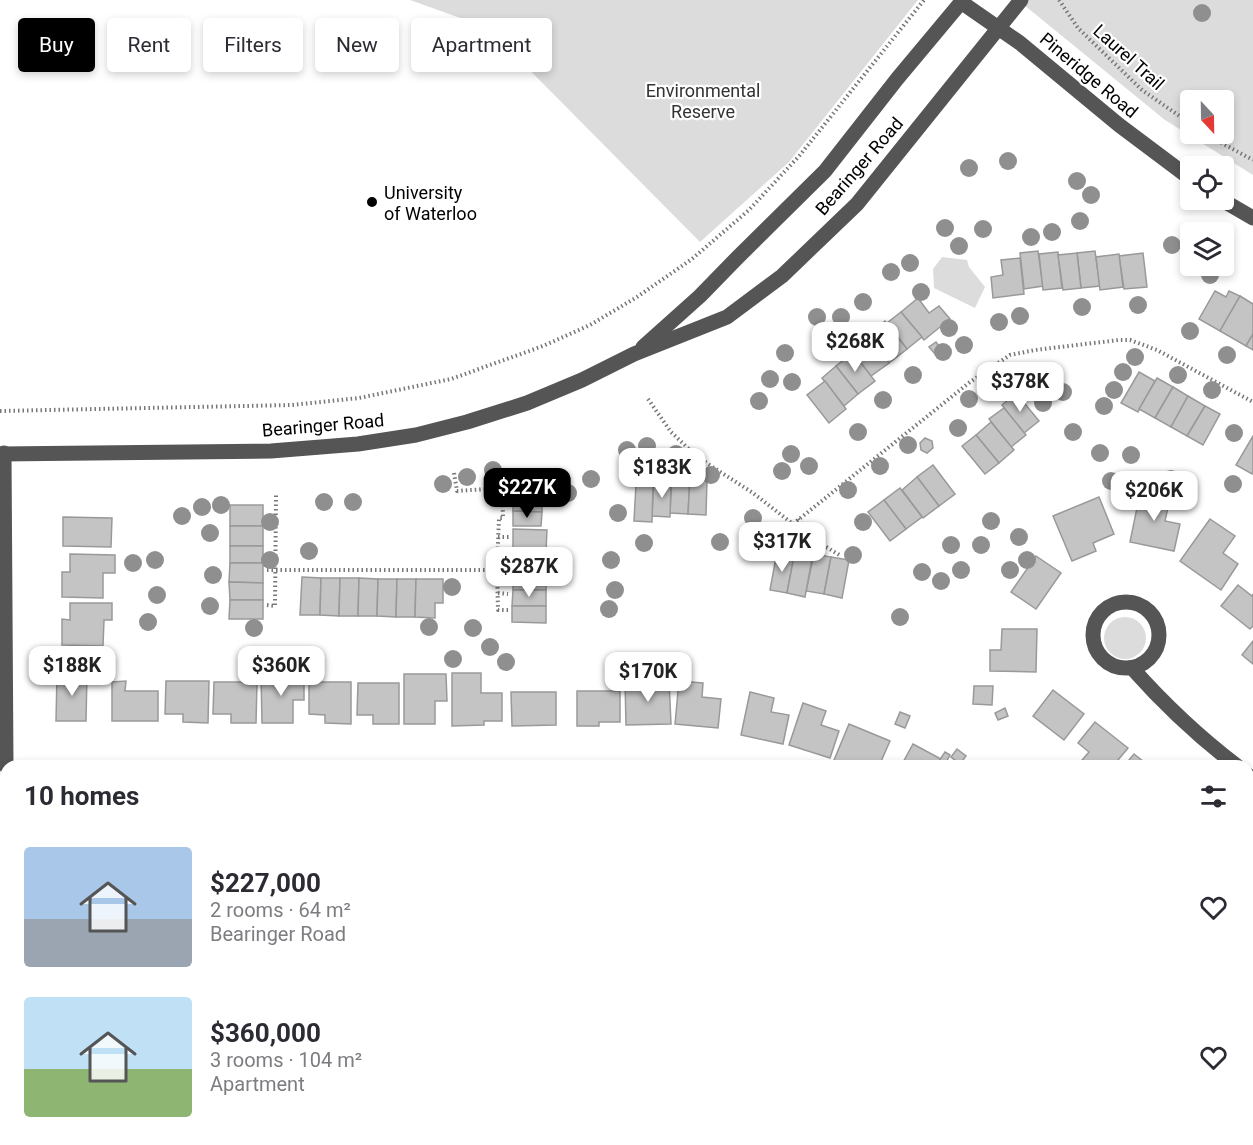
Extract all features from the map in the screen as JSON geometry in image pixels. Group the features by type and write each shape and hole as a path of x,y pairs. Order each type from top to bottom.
{"street":[{"name":"Bearinger Road","path":"2,454 271,451 358,444 416,435 527,403 582,380 634,354 727,317 782,276 857,204 1021,0"},
{"name":"Bearinger Road","path":"634,354 700,296 825,171 962,1"},
{"name":"Pineridge Road","path":"962,1 1026,48 1119,125 1180,171"},
{"path":"1234,207 1253,218"},
{"path":"2,454 6,760"},
{"path":"1132,668 1149,660 1159,640 1154,618 1146,609 1128,602 1106,609 1099,616 1092,638 1095,649 1110,665 1118,668 1132,668 1195,732 1230,760"}],"path":[{"path":"0,411 292,405 359,398 452,379 543,346 581,329 637,297 692,259 749,210 800,155 924,0"},
{"name":"Laurel Trail","path":"1059,0 1078,28 1142,90 1180,116"},
{"path":"1223,144 1253,160"},
{"path":"648,399 671,432 700,458 753,493 793,524 970,382 1010,355 1067,346 1130,340 1157,350 1253,402"},
{"path":"454,473 458,491 502,488 503,518 499,518 498,537 498,610 509,610"},
{"path":"267,605 275,606 276,494"},
{"path":"268,515 276,515"},
{"path":"798,519 813,539 841,556"},
{"path":"268,531 276,531"},
{"path":"498,537 509,537"},
{"path":"782,551 785,544 820,551 828,548"},
{"path":"807,555 808,548"},
{"path":"268,551 276,550"},
{"path":"498,558 509,557"},
{"path":"267,570 305,572 442,570 509,574"},
{"path":"324,570 324,576"},
{"path":"343,570 343,577"},
{"path":"362,570 362,576"},
{"path":"381,570 381,577"},
{"path":"400,570 400,577"},
{"path":"419,570 420,577"},
{"path":"442,570 442,576"},
{"path":"268,586 275,586"},
{"path":"498,593 508,594"}],"green space":[{"name":"Environmental Reserve","path":"410,0 918,0 789,162 700,242 532,72 552,72 552,18 460,18"},
{"path":"1018,0 1253,0 1253,175 1234,163 1234,156 1223,156 1203,144 1234,144 1234,90 1180,90 1180,129 1165,120"},
{"path":"942,257 967,260 969,267 985,287 975,308 934,288 933,269"},
{"path":"1125,617 1140,623 1146,638 1140,653 1125,659 1110,653 1104,638 1110,623"}],"building":[{"path":"1038,251 1043,286 1024,289 1020,253"},
{"path":"1095,251 1100,286 1081,288 1077,253"},
{"path":"1058,252 1062,288 1043,290 1039,254"},
{"path":"1077,253 1081,288 1063,290 1058,255"},
{"path":"1143,253 1147,287 1124,289 1119,256"},
{"path":"1119,254 1123,287 1100,290 1096,257"},
{"path":"1020,258 1024,294 993,298 991,277 1003,275 1001,260"},
{"path":"1215,291 1226,297 1229,291 1240,296 1220,331 1199,319"},
{"path":"1240,296 1253,304 1253,334 1246,346 1220,331"},
{"path":"918,298 929,313 939,306 950,319 924,340 901,312"},
{"path":"901,312 922,337 907,349 887,323"},
{"path":"885,321 907,349 889,363 867,335"},
{"path":"1253,334 1253,350 1246,346"},
{"path":"867,335 889,363 871,376 850,349"},
{"path":"936,342 941,349 935,354 929,347"},
{"path":"853,353 875,381 858,394 836,366"},
{"path":"836,366 858,394 844,406 822,378"},
{"path":"1139,372 1155,381 1138,412 1121,403"},
{"path":"1157,378 1173,387 1155,418 1139,409"},
{"path":"825,381 846,409 829,423 807,395"},
{"path":"1173,387 1188,396 1171,427 1155,418"},
{"path":"1016,393 1039,421 1024,433 1002,405"},
{"path":"1188,396 1205,406 1187,436 1171,427"},
{"path":"1205,406 1220,414 1203,445 1187,436"},
{"path":"1004,408 1026,435 1011,447 989,419"},
{"path":"991,422 1014,450 999,463 976,435"},
{"path":"976,435 999,463 985,474 962,446"},
{"path":"1253,436 1253,471 1252,474 1236,465"},
{"path":"925,438 932,441 933,448 927,453 921,450 920,443"},
{"path":"933,465 955,494 939,506 917,477"},
{"path":"672,477 690,478 688,514 670,513"},
{"path":"917,477 939,506 923,518 902,490"},
{"path":"690,478 707,478 706,515 688,514"},
{"path":"654,480 671,481 670,517 652,516"},
{"path":"636,484 653,485 652,522 634,521"},
{"path":"900,488 922,517 906,529 884,500"},
{"path":"1141,488 1171,494 1165,521 1180,524 1174,551 1130,542"},
{"path":"513,491 527,491 527,501 542,502 542,512 513,511"},
{"path":"1099,497 1114,534 1093,543 1096,551 1072,561 1053,516"},
{"path":"884,500 906,529 890,541 868,512"},
{"path":"230,505 263,505 263,526 230,526"},
{"path":"513,511 542,512 541,526 513,526"},
{"path":"63,517 112,518 111,547 63,546"},
{"path":"1210,519 1235,536 1223,553 1238,564 1221,590 1180,561"},
{"path":"230,526 263,526 263,546 230,546"},
{"path":"513,529 547,530 546,551 513,551"},
{"path":"230,546 263,546 263,563 230,563"},
{"path":"513,551 546,551 546,570 513,570"},
{"path":"777,552 794,556 787,593 770,590"},
{"path":"70,554 115,555 115,573 103,573 103,598 62,597 62,572 70,572"},
{"path":"814,554 831,557 824,594 806,591"},
{"path":"794,556 812,559 805,597 787,593"},
{"path":"1036,556 1061,573 1036,609 1011,592"},
{"path":"831,557 849,560 842,598 824,594"},
{"path":"230,563 263,563 263,583 229,582"},
{"path":"513,570 546,570 546,590 513,590"},
{"path":"302,577 321,578 320,615 300,615"},
{"path":"321,578 340,578 339,616 320,615"},
{"path":"340,578 359,578 358,616 339,616"},
{"path":"359,578 378,579 377,616 358,616"},
{"path":"378,579 397,579 396,617 377,616"},
{"path":"397,579 416,579 415,617 396,617"},
{"path":"416,579 443,579 443,603 435,603 435,618 415,617"},
{"path":"229,582 263,583 263,600 230,600"},
{"path":"1238,585 1252,596 1253,594 1253,626 1250,629 1221,606"},
{"path":"513,590 546,590 546,606 512,606"},
{"path":"230,600 263,600 263,619 229,619"},
{"path":"70,603 112,603 112,620 104,620 103,646 62,645 62,619 70,620"},
{"path":"512,606 546,606 546,623 512,622"},
{"path":"1002,629 1037,629 1036,672 990,671 990,650 1001,650"},
{"path":"1253,641 1253,664 1242,655"},
{"path":"57,673 87,673 86,721 56,721"},
{"path":"452,673 481,673 481,693 502,693 502,721 484,721 484,725 452,726"},
{"path":"261,674 304,674 304,700 293,700 293,723 262,723"},
{"path":"404,674 446,674 447,701 435,701 435,724 404,724"},
{"path":"669,680 671,724 626,725 625,681"},
{"path":"126,681 125,691 158,691 158,721 112,721 112,682"},
{"path":"166,681 209,681 208,723 183,722 183,714 165,714"},
{"path":"679,681 703,683 702,697 721,699 718,728 675,724"},
{"path":"214,682 257,682 256,723 231,723 231,714 213,714"},
{"path":"309,682 351,682 351,724 325,723 325,715 309,714"},
{"path":"358,683 399,683 399,724 373,724 373,715 357,715"},
{"path":"974,686 993,686 992,705 973,704"},
{"path":"1053,690 1084,714 1064,740 1033,716"},
{"path":"577,691 620,691 620,722 599,722 599,726 577,726"},
{"path":"511,692 556,692 556,725 512,726"},
{"path":"750,692 774,698 771,712 789,715 783,744 741,735"},
{"path":"803,703 826,711 821,725 839,731 830,758 789,745"},
{"path":"1005,708 1008,716 998,720 995,713"},
{"path":"900,712 910,716 905,728 895,724"},
{"path":"1095,722 1128,748 1118,760 1082,760 1089,752 1078,743"},
{"path":"849,724 890,741 882,760 834,760"},
{"path":"913,744 941,759 940,760 904,760"},
{"path":"957,749 966,756 963,760 955,760 951,757"},
{"path":"945,752 950,755 947,760 940,760"},
{"path":"1134,754 1142,760 1129,760"}],"place":[{"name":"University of Waterloo","path":"372,202"}]}
